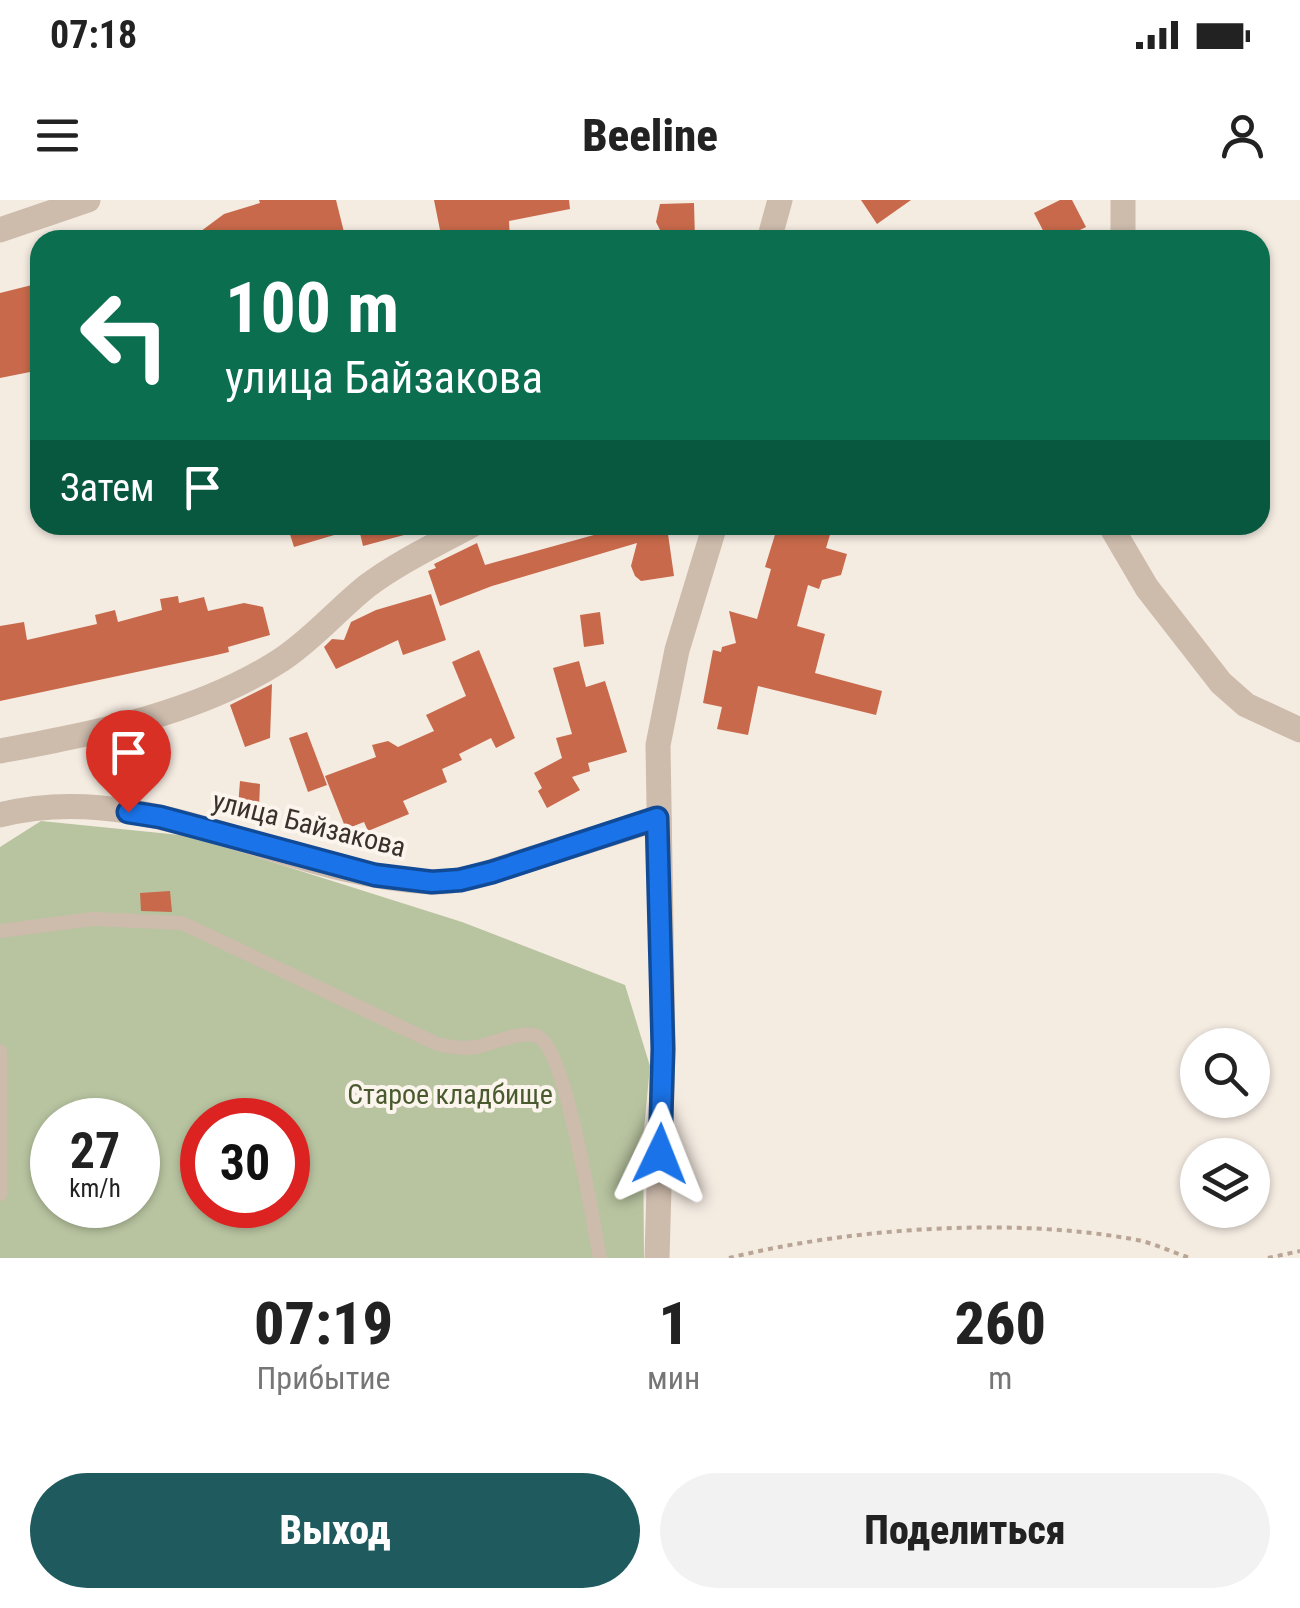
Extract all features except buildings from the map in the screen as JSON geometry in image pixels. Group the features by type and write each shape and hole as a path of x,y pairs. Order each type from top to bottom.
{"street":[{"path":"0,230 88,200"},
{"path":"772,230 780,200"},
{"path":"1123,200 1123,230"},
{"path":"0,751 126,724 201,700 249,678 306,642 364,588 454,535"},
{"path":"656,1258 663,1049 658,744 677,650 711,535"},
{"path":"1116,535 1147,588 1222,683 1246,705 1300,730"},
{"name":"улица Байзакова","path":"0,814 46,805 95,806 160,817 375,875 432,882 492,872 657,818"}],"lane":[{"path":"0,931 78,920 182,923 438,1044 472,1048 524,1035 536,1036 546,1043 556,1062 573,1123 600,1258"},
{"path":"0,1051 0,1194"}],"path":[{"path":"729,1258 793,1242 896,1232 1035,1228 1136,1239 1190,1258"},
{"path":"1268,1258 1300,1251"}],"green space":[{"name":"Старое кладбище","path":"41,821 190,836 462,922 625,985 650,1066 643,1140 644,1258 0,1258 0,847"}],"route":[{"path":"128,812 160,817 375,875 432,882 492,872 657,818 663,1049 660,1154"}]}
